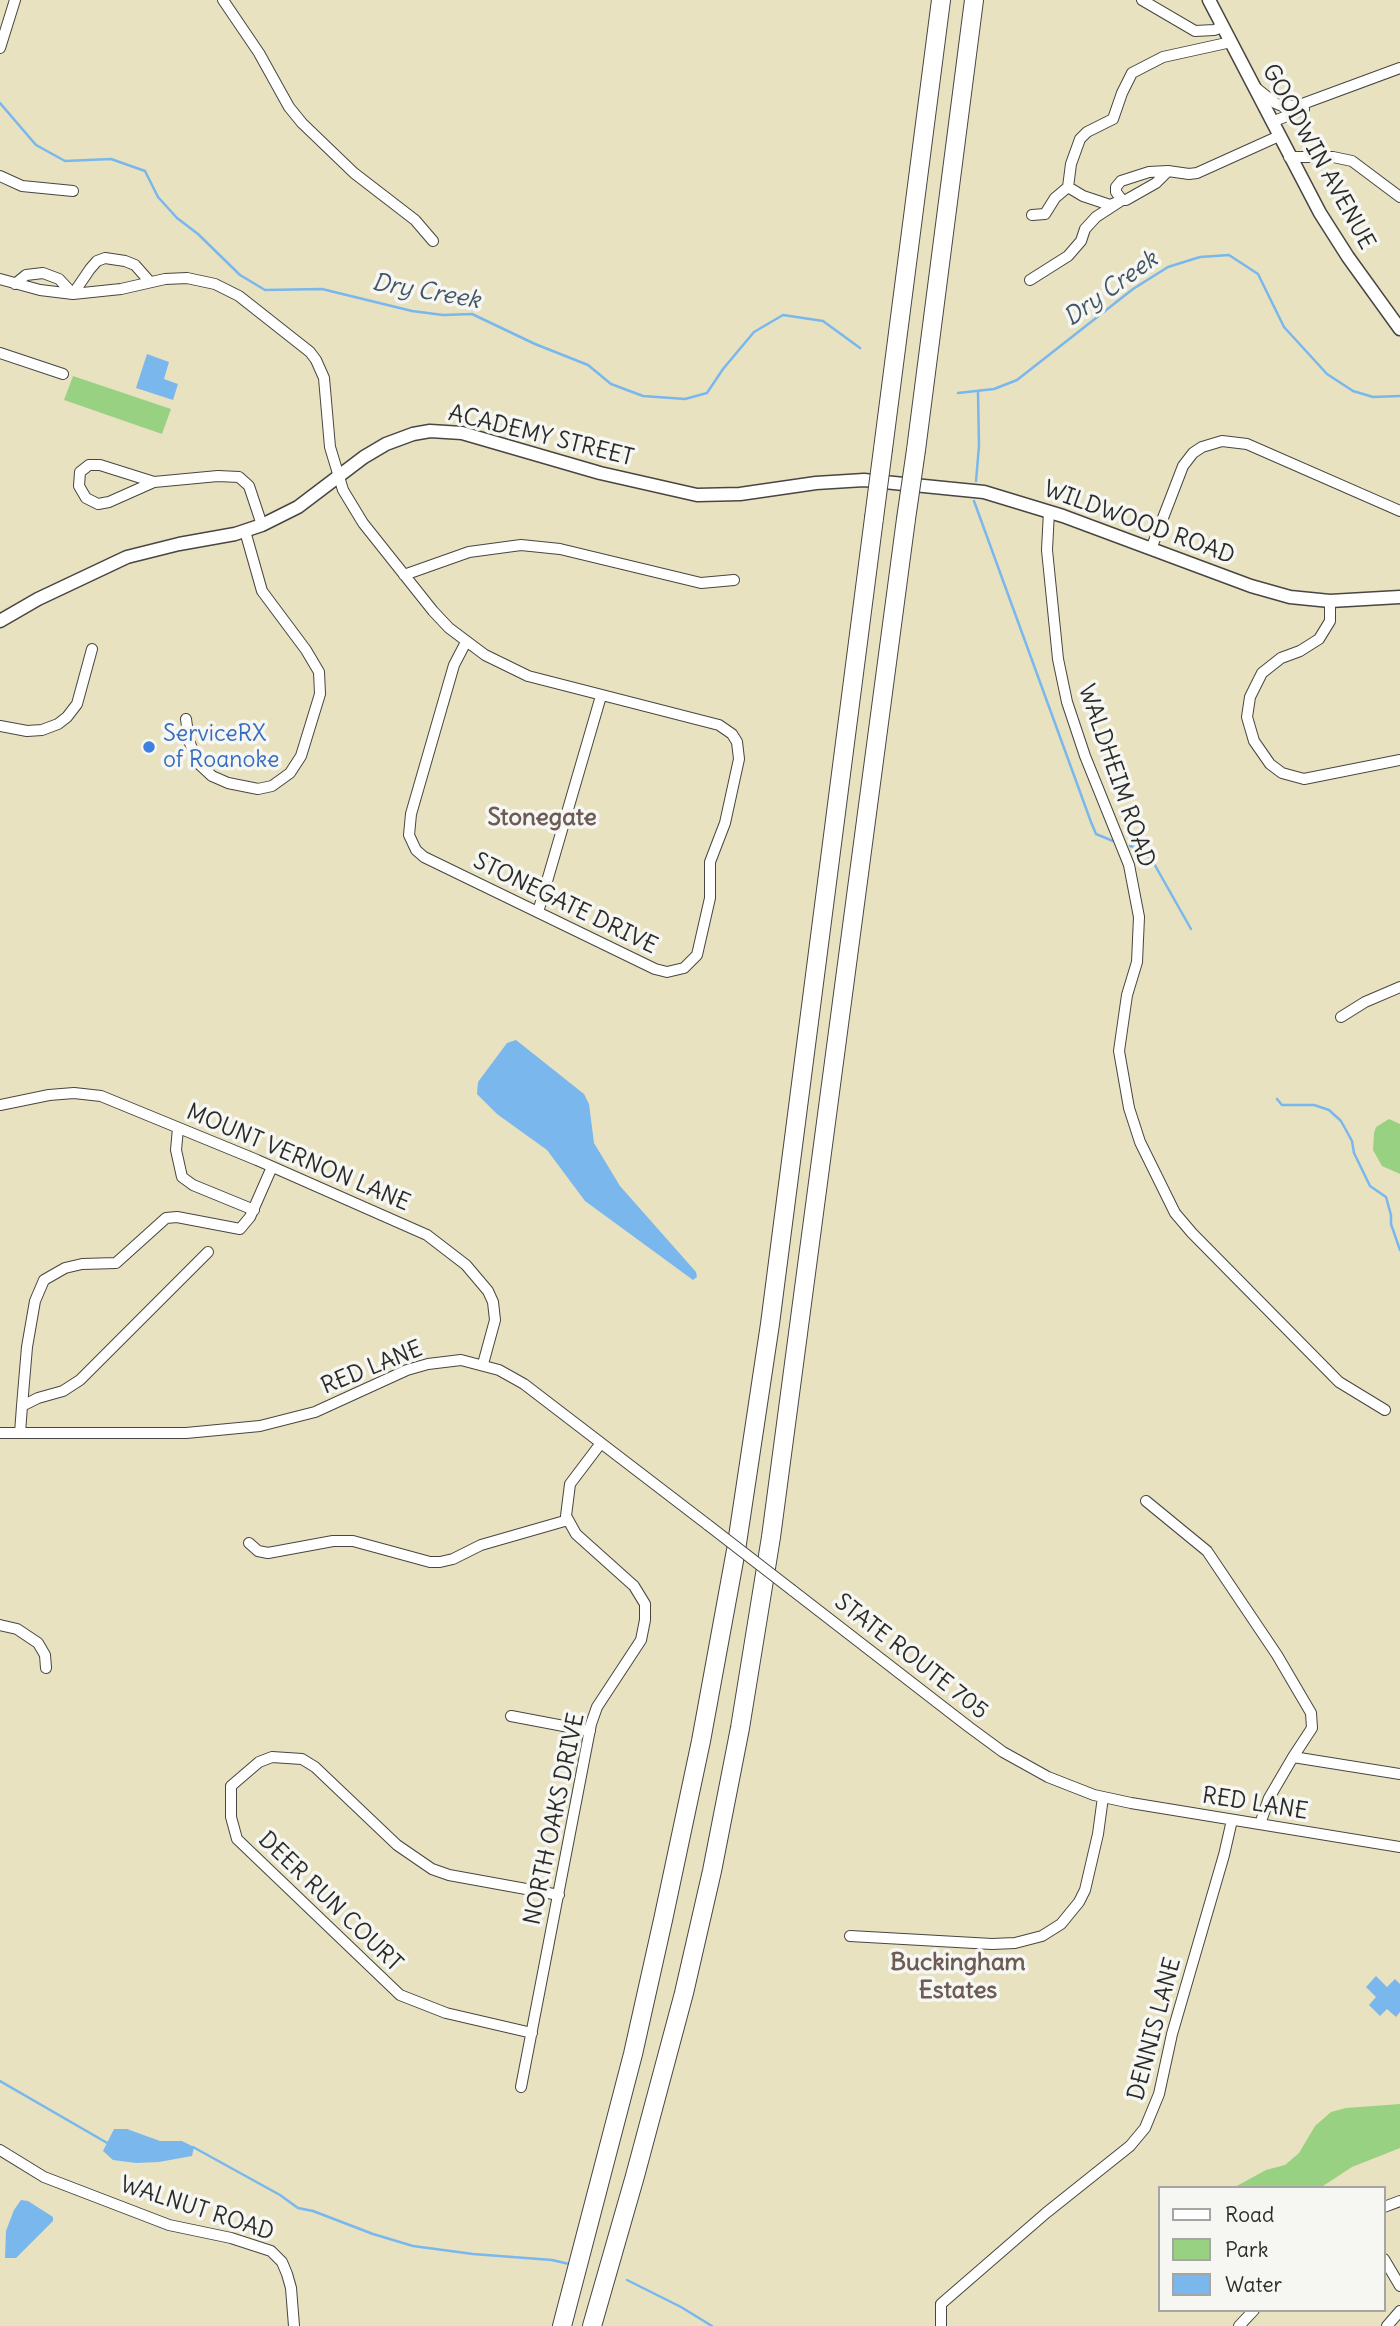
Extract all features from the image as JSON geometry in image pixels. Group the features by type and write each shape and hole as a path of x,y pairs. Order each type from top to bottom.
{"highway":[{"path":"562,2326 614,2132 654,1960 699,1754 736,1550 770,1324 941,0"},
{"path":"592,2326 684,1993 743,1715 773,1523 974,0"}],"street":[{"path":"0,48 15,0"},
{"path":"223,0 260,53 289,107 331,152 375,191 415,220 433,241"},
{"path":"1142,0 1195,31 1223,27"},
{"name":"GOODWIN AVENUE","path":"1209,0 1289,157 1330,230 1400,329"},
{"path":"1032,215 1045,214 1055,198 1068,187 1071,164 1080,139 1087,132 1113,119 1132,73 1163,57 1231,42"},
{"path":"1253,86 1275,103 1291,107 1400,68"},
{"path":"1272,122 1400,74"},
{"path":"1122,200 1116,192 1121,181 1149,173 1197,173 1279,136"},
{"path":"1289,157 1333,157 1352,161 1400,197"},
{"path":"1068,187 1083,196 1110,205 1126,200 1156,183 1168,171"},
{"path":"0,176 22,186 73,191"},
{"path":"1030,280 1069,256 1089,224 1122,200"},
{"path":"15,284 26,275 43,273 59,279 73,294 97,261 105,258 135,265 150,282"},
{"name":"STONEGATE DRIVE","path":"0,279 40,290 73,294 187,278 215,284 239,296 310,352 316,360 324,378 330,447 338,477 351,505 433,611 466,642 485,655 528,676 719,725 732,734 737,742 739,759 725,823 710,862 710,898 697,955 684,968 660,971 424,857 416,850 409,835 411,814 451,677 466,642"},
{"path":"0,353 63,374"},
{"name":"ACADEMY STREET","path":"0,621 50,593 127,557 262,525 298,506 364,457 386,444 413,434 444,431 462,433 600,473 697,495 717,496 816,483 864,480"},
{"path":"1152,549 1183,466 1202,447 1222,441 1247,444 1400,511"},
{"path":"154,482 94,464 83,468 78,478 81,492 91,502 98,504 109,502 154,482 218,476 239,477 249,486 262,525"},
{"name":"WILDWOOD ROAD","path":"864,480 984,492 1049,511 1264,590 1307,600 1400,597"},
{"name":"WALDHEIM ROAD","path":"1049,511 1046,550 1058,659 1067,702 1085,756 1129,865 1139,917 1137,962 1125,1005 1119,1051 1129,1108 1140,1142 1175,1213 1192,1233 1339,1382 1385,1410"},
{"path":"186,719 189,740 198,763 212,776 228,783 258,789 272,786 290,774 301,755 320,694 319,672 261,590 245,531"},
{"path":"404,575 469,552 522,545 560,549 701,583 734,580"},
{"path":"1330,601 1330,621 1319,639 1300,651 1281,658 1262,673 1250,697 1247,716 1254,741 1270,764 1282,773 1304,779 1400,760"},
{"path":"0,726 27,731 42,730 67,717 77,704 92,649"},
{"path":"538,912 601,696"},
{"path":"1341,1017 1400,987"},
{"name":"MOUNT VERNON LANE","path":"0,1105 49,1095 90,1093 124,1104 412,1227 440,1244 466,1265 488,1291 495,1313 483,1364"},
{"path":"178,1128 176,1150 182,1177 193,1185 254,1210"},
{"path":"20,1433 27,1347 35,1301 39,1287 50,1275 82,1264 119,1262 166,1218 177,1217 237,1230 246,1224 254,1210 272,1167"},
{"path":"22,1406 63,1391 80,1380 208,1252"},
{"name":"RED LANE","path":"0,1433 186,1433 260,1426 315,1412 407,1370 461,1360 499,1370 524,1384 708,1525"},
{"path":"249,1543 258,1551 268,1553 333,1541 353,1541 430,1562 453,1559 481,1545 568,1520 566,1502 570,1484 601,1443"},
{"path":"1146,1501 1207,1551 1277,1654 1311,1713 1313,1721 1305,1741 1269,1798 1260,1824"},
{"name":"NORTH OAKS DRIVE","path":"521,2087 590,1731 597,1707 641,1640 645,1620 645,1604 634,1586 576,1534 568,1520"},
{"name":"STATE ROUTE 705","path":"708,1525 1003,1752 1048,1777 1104,1797"},
{"path":"0,1625 17,1629 38,1643 45,1655 46,1668"},
{"path":"511,1716 590,1731"},
{"name":"DEER RUN COURT","path":"532,2033 446,2013 400,1995 237,1839 231,1817 231,1786 259,1762 272,1757 302,1759 315,1767 397,1845 432,1869 449,1875 559,1895"},
{"path":"1293,1757 1400,1774"},
{"path":"850,1936 992,1944 1015,1943 1042,1936 1061,1924 1085,1890 1104,1797"},
{"name":"RED LANE","path":"1104,1797 1400,1847"},
{"name":"DENNIS LANE","path":"941,2326 942,2304 1046,2213 1130,2146 1145,2128 1159,2094 1172,2034 1232,1820"},
{"name":"WALNUT ROAD","path":"0,2150 44,2177 169,2225 231,2238 271,2251 282,2262 287,2274 294,2326"},
{"path":"1386,2262 1400,2286"},
{"path":"1387,2326 1400,2311"},
{"path":"1239,2326 1252,2312"}],"green space":[{"path":"73,376 171,409 162,434 64,400"},
{"path":"1389,1119 1400,1124 1400,1174 1382,1166 1373,1150 1376,1127"},
{"path":"1400,2104 1400,2148 1352,2167 1323,2186 1237,2186 1266,2170 1285,2165 1299,2153 1315,2126 1331,2112 1346,2108"}],"water":[{"path":"147,354 169,362 164,379 178,384 173,400 136,388"},
{"path":"516,1040 584,1094 589,1104 594,1143 620,1186 696,1272 697,1277 693,1280 585,1201 547,1150 497,1114 477,1094 478,1082 507,1043"},
{"path":"1376,1976 1387,1987 1395,1979 1400,1984 1400,2012 1396,2017 1387,2009 1380,2016 1369,2005 1376,1997 1366,1987"},
{"path":"114,2129 127,2129 160,2141 182,2141 194,2147 192,2156 159,2162 113,2160 103,2151"},
{"path":"21,2200 28,2201 53,2217 53,2221 16,2258 5,2258 6,2231"}],"waterway":[{"name":"Dry Creek","path":"0,103 36,145 65,161 111,159 145,171 158,197 177,218 198,234 240,275 265,290 322,289 412,311 443,315 472,314 535,344 588,365 611,384 643,396 685,399 707,393 754,332 783,315 823,321 860,348"},
{"name":"Dry Creek","path":"958,393 994,389 1017,380 1133,289 1168,267 1200,257 1229,255 1258,274 1284,327 1327,374 1353,391 1373,397 1400,396"},
{"path":"976,481 979,446 978,391"},
{"path":"974,501 1091,822 1096,834 1113,841"},
{"path":"1130,846 1152,860 1191,929"},
{"path":"1277,1099 1282,1105 1314,1105 1329,1110 1341,1121 1370,1186 1386,1197 1400,1250"},
{"path":"0,2081 109,2144"},
{"path":"193,2147 280,2195 298,2208 373,2234 413,2246 569,2264"},
{"path":"627,2280 712,2326"}],"place":[{"name":"ServiceRX of Roanoke","path":"149,747"}],"district":[{"name":"Stonegate","path":"542,818"},
{"name":"Buckingham Estates","path":"958,1977"}]}
